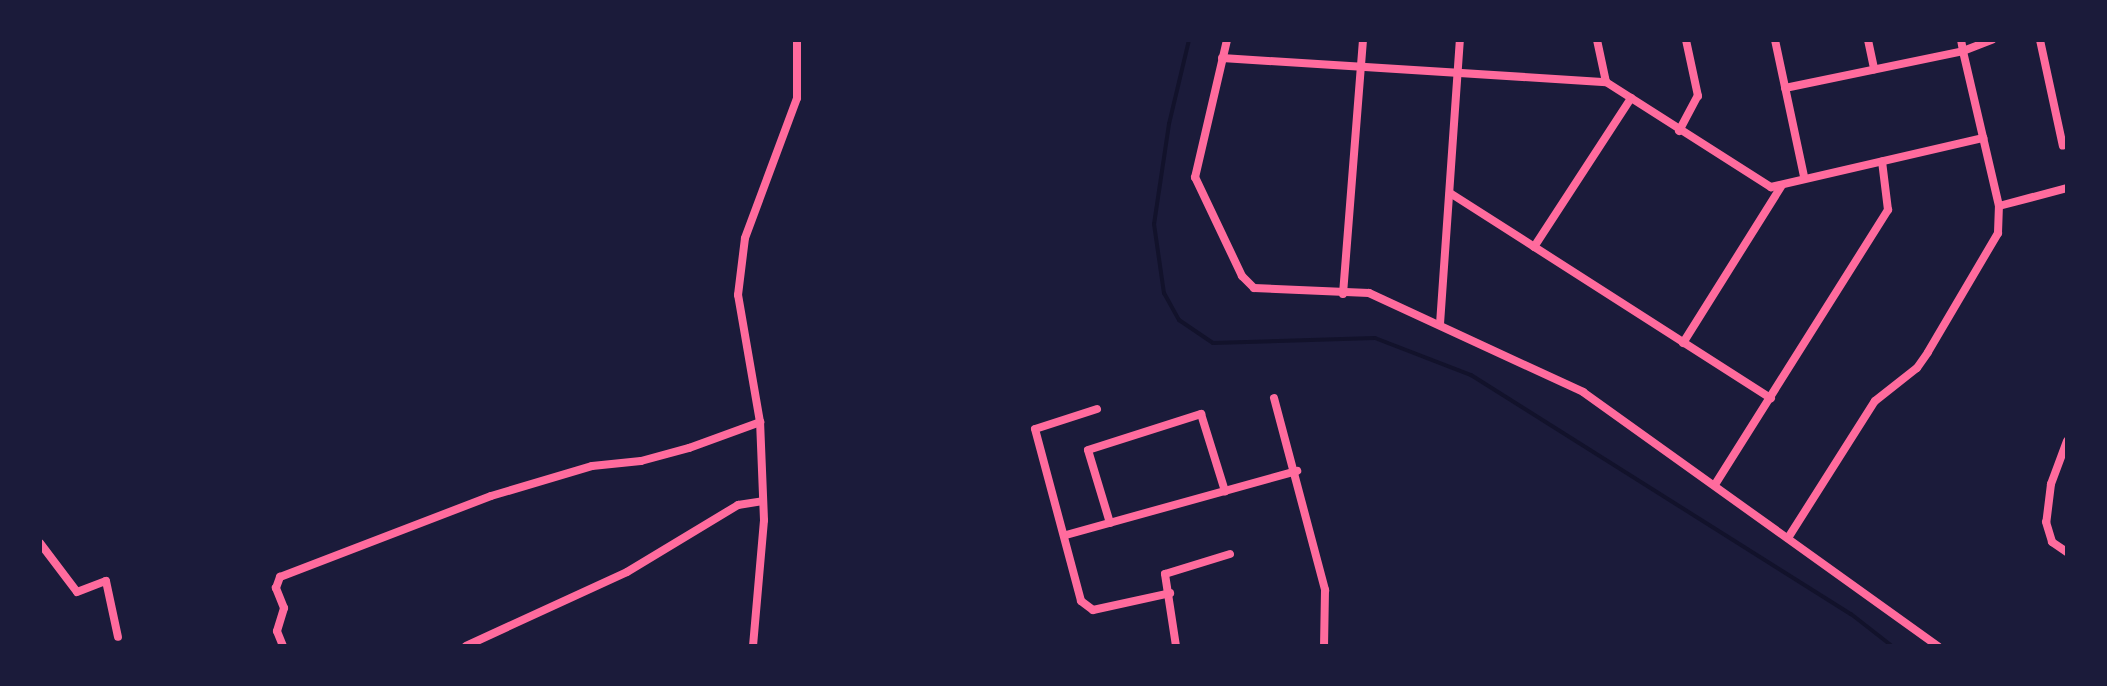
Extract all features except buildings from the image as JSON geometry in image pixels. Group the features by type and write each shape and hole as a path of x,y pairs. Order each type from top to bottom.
{"street":[{"path":"753,646 763,501 760,422 738,295 745,238 797,98 797,40"},
{"path":"1227,40 1195,177 1235,263 1254,288 1369,293 1583,392 1716,483 1938,646"},
{"path":"1343,294 1363,40"},
{"path":"1440,324 1460,40"},
{"path":"1597,40 1606,82"},
{"path":"1679,131 1698,96 1686,40"},
{"path":"1775,40 1804,177"},
{"path":"1868,40 1874,69"},
{"path":"1788,538 1875,401 1917,368 1998,233 1999,206 1961,40"},
{"path":"1785,88 1963,51 1992,40"},
{"path":"2040,40 2063,146"},
{"path":"1222,58 1606,82 1761,184 1782,185 1804,177 1983,138"},
{"path":"1534,247 1631,98"},
{"path":"1716,483 1888,210 1882,161"},
{"path":"1683,343 1782,185"},
{"path":"1999,206 2067,188"},
{"path":"1450,193 1771,398"},
{"path":"1274,398 1297,471 1325,590 1324,646"},
{"path":"1097,409 1035,429 1066,535 1081,601 1088,607 1170,593"},
{"path":"1110,523 1088,450 1201,414 1225,491"},
{"path":"283,646 277,631 284,608 276,588 280,577 491,496 592,466 641,461 689,448 760,422"},
{"path":"2067,441 2051,484 2046,522 2052,542 2067,552"},
{"path":"1066,535 1297,471"},
{"path":"466,646 627,572 738,505 763,501"},
{"path":"40,543 77,592 106,581 118,637"},
{"path":"1176,646 1165,574 1230,554"}],"waterway":[{"path":"1189,40 1169,124 1154,224 1164,293 1179,320 1213,343 1375,338 1471,375 1851,614 1892,646"}]}
